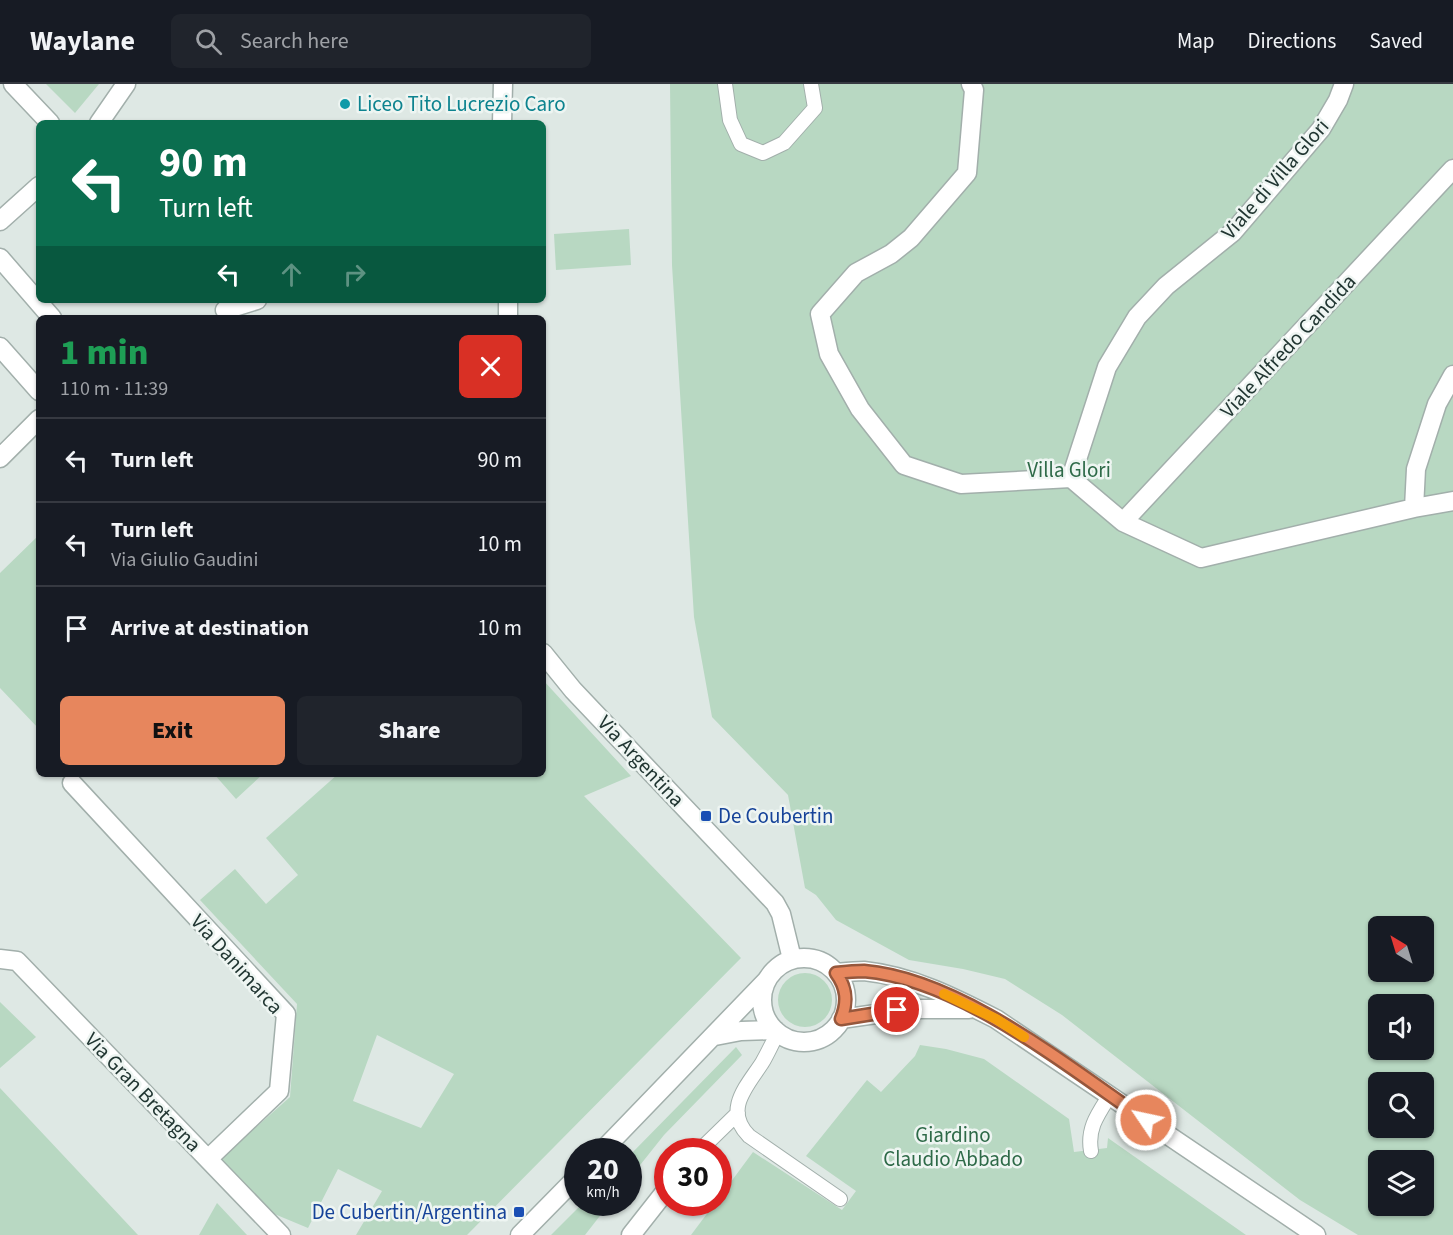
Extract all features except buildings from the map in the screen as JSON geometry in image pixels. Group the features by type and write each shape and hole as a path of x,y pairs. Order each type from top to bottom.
{"street":[{"path":"13,84 47,120"},
{"path":"101,120 126,84"},
{"path":"502,120 503,84"},
{"path":"971,84 974,90 967,173 911,238 891,254 856,273 820,314 829,354 860,409 904,465 961,484 1071,478 1123,522 1201,558 1453,501"},
{"name":"Viale di Villa Glori","path":"1071,478 1107,367 1137,317 1166,286 1233,232 1321,129 1338,100 1344,84"},
{"name":"Viale Alfredo Candida","path":"1123,522 1453,169"},
{"path":"0,221 36,189"},
{"path":"0,258 36,300"},
{"path":"39,303 49,315"},
{"path":"224,309 246,303"},
{"path":"0,347 36,388"},
{"path":"1414,508 1416,469 1437,404 1453,375"},
{"path":"0,458 36,422"},
{"name":"Via Argentina","path":"546,657 573,690 775,903 781,914 792,959"},
{"name":"Via Danimarca","path":"72,783 286,1014 279,1091 208,1159"},
{"name":"Via Gran Bretagna","path":"0,959 17,961 281,1235"},
{"path":"615,1138 715,1036 778,967 792,959 817,959 831,967 841,979 846,995 844,1010 841,1019 831,1032 810,1041 797,1040 776,1032 741,1031 715,1036"},
{"path":"836,973 863,971 892,976 928,987 977,1010 1020,1034 1316,1235"},
{"path":"768,978 763,992 762,1006 776,1032"},
{"path":"841,1019 911,1008 977,1010"},
{"path":"520,1235 564,1190"},
{"path":"631,1235 654,1206"}],"lane":[{"path":"725,84 730,120 741,144 763,153 784,143 815,108 811,84"},
{"path":"776,1032 743,1090 738,1113 742,1127 749,1136 840,1199"},
{"path":"1091,1151 1089,1140 1093,1121 1110,1095"},
{"path":"712,1138 738,1113"}],"green space":[{"path":"46,84 99,84 75,113"},
{"name":"Villa Glori","path":"670,84 1453,84 1453,1235 1358,1235 1300,1200 1062,1015 1005,979 909,960 836,920 816,895 805,888 788,795 712,717 694,617 672,265"},
{"path":"629,229 631,265 556,270 554,234"},
{"path":"36,538 36,726 0,688 0,573"},
{"path":"546,683 631,776 584,796 741,958 467,1235 356,1235 382,1191 338,1169 308,1228 272,1213 220,1159 290,1097 297,1004 200,900 235,869 266,904 298,875 266,838 335,777 546,777","holes":["377,1035 454,1074 421,1128 353,1101"]},
{"path":"217,777 260,777 236,799"},
{"path":"800,973 810,973 820,977 828,985 832,1000 828,1015 820,1023 810,1027 800,1027 790,1023 782,1015 778,1005 778,995 782,985 790,977"},
{"path":"0,1002 36,1037 0,1068"},
{"name":"Giardino Claudio Abbado","path":"920,1045 984,1059 1069,1119 1074,1152 1107,1148 1108,1138 1246,1235 691,1235 705,1216 732,1216 732,1180 753,1152 842,1210 856,1191 806,1156 867,1080 881,1092 915,1056"},
{"path":"736,1047 742,1055 662,1138 654,1138 654,1148 642,1163 642,1143"},
{"path":"0,1088 138,1235 0,1235"},
{"path":"217,1203 247,1235 199,1235"},
{"path":"570,1216 600,1216 585,1235 551,1235"}],"slow traffic":[{"path":"944,994 996,1019 1024,1037"}],"place":[{"name":"Liceo Tito Lucrezio Caro","path":"345,104"},
{"name":"De Coubertin","path":"706,816"},
{"name":"De Cubertin/Argentina","path":"519,1212"}],"route":[{"path":"897,1010 841,1019 846,1004 846,995 841,979 836,973 863,971 892,976 947,995 996,1019 1020,1034 1146,1120"}]}
